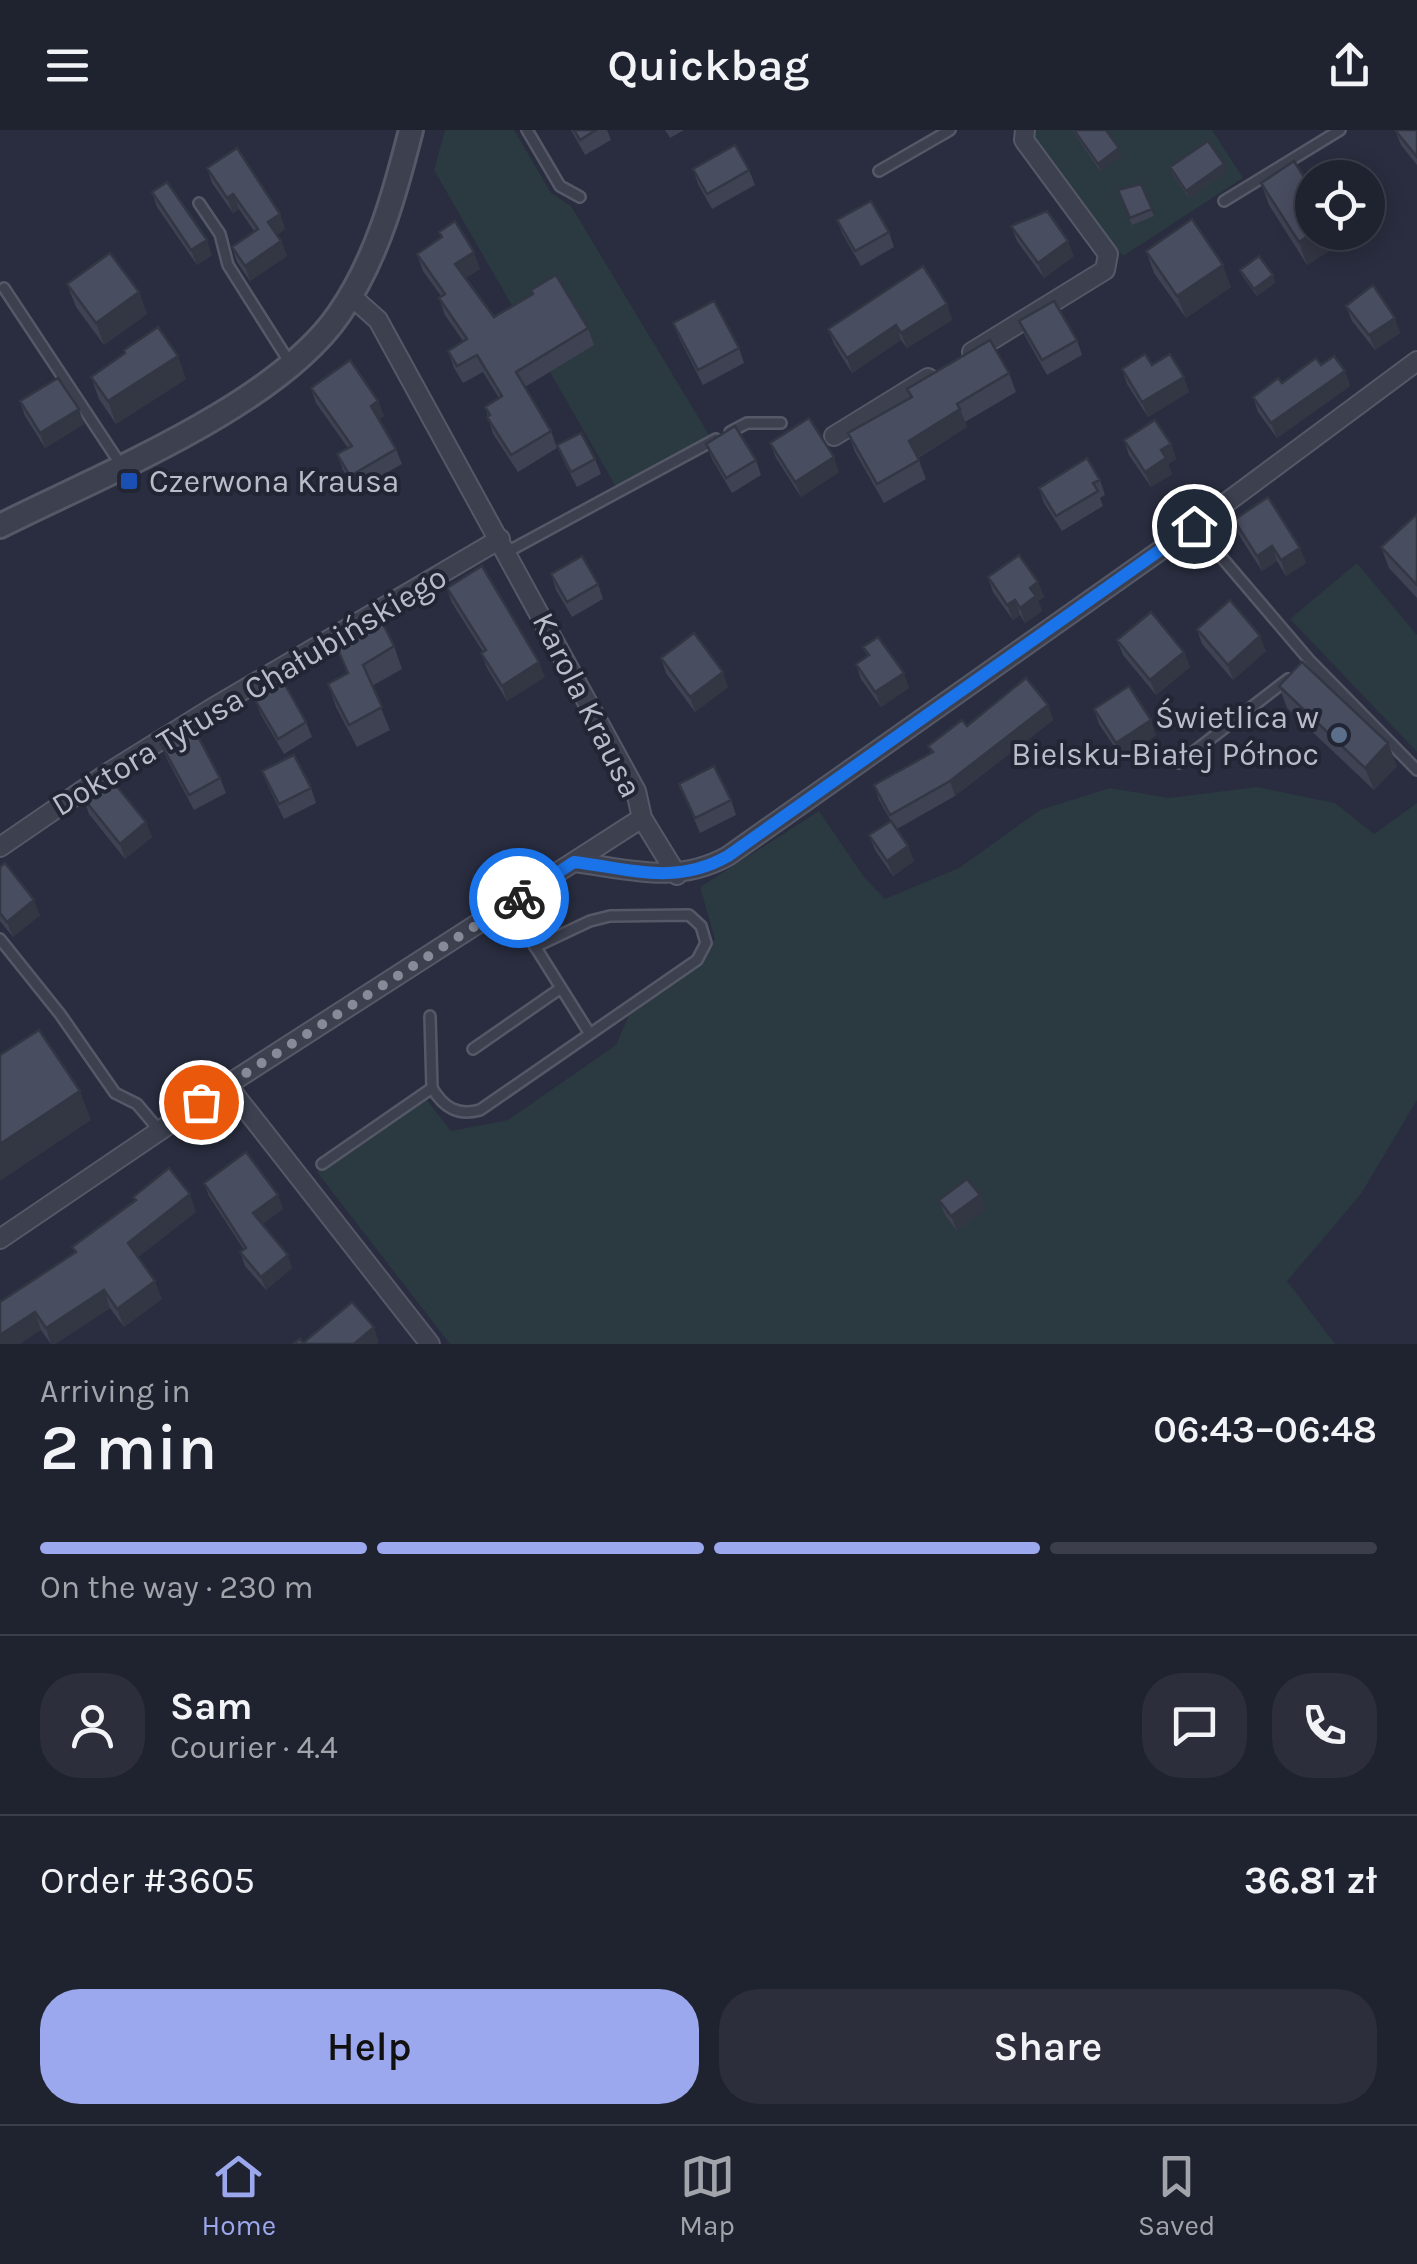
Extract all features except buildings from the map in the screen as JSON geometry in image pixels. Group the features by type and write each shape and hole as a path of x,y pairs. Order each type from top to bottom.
{"street":[{"path":"0,526 228,408 292,365 315,344 351,296 382,228 411,130"},
{"path":"834,436 1105,270 1108,254 1024,140 1025,130"},
{"name":"Karola Krausa","path":"0,1240 226,1085 642,818 636,790 504,546 378,320 351,296"},
{"path":"574,862 677,875 705,869 728,856 1194,526 1417,362"},
{"name":"Doktora Tytusa Chałubińskiego","path":"0,846 211,708 504,546"},
{"path":"642,818 677,875"},
{"path":"226,1085 430,1344"}],"lane":[{"path":"527,130 560,186 580,197"},
{"path":"879,171 950,130"},
{"path":"1224,202 1340,130"},
{"path":"198,203 220,234 228,265 292,365"},
{"path":"4,288 121,465"},
{"path":"504,546 747,423 780,423"},
{"path":"1194,526 1310,661 1417,770"},
{"path":"1179,763 1310,661"},
{"path":"509,905 590,1034"},
{"path":"430,1016 432,1088 454,1112 468,1114 480,1110 697,960 706,943 701,926 689,916 610,916 590,921 535,947"},
{"path":"0,939 60,1014 115,1093 137,1104 159,1130"},
{"path":"473,1049 560,988"},
{"path":"322,1164 432,1088"}],"shaded area":[{"path":"445,130 514,130 551,193 571,206 709,435 616,487 434,170"},
{"path":"1035,130 1212,130 1243,178 1123,256 1031,135"},
{"path":"1357,563 1417,635 1417,752 1290,619"},
{"path":"1257,787 1335,803 1374,834 1417,803 1417,1100 1361,1194 1287,1281 1335,1344 450,1344 317,1172 425,1098 451,1131 508,1120 616,1045 632,1008 699,964 715,939 700,887 819,811 864,877 885,899 959,868 1040,810 1110,788 1169,798"}],"way so far":[{"path":"201,1102 519,898"}],"place":[{"name":"Czerwona Krausa","path":"129,481"},
{"name":"Świetlica w Bielsku-Białej Północ","path":"1339,735"}],"route":[{"path":"519,898 574,862 677,875 705,869 1194,526"}]}
